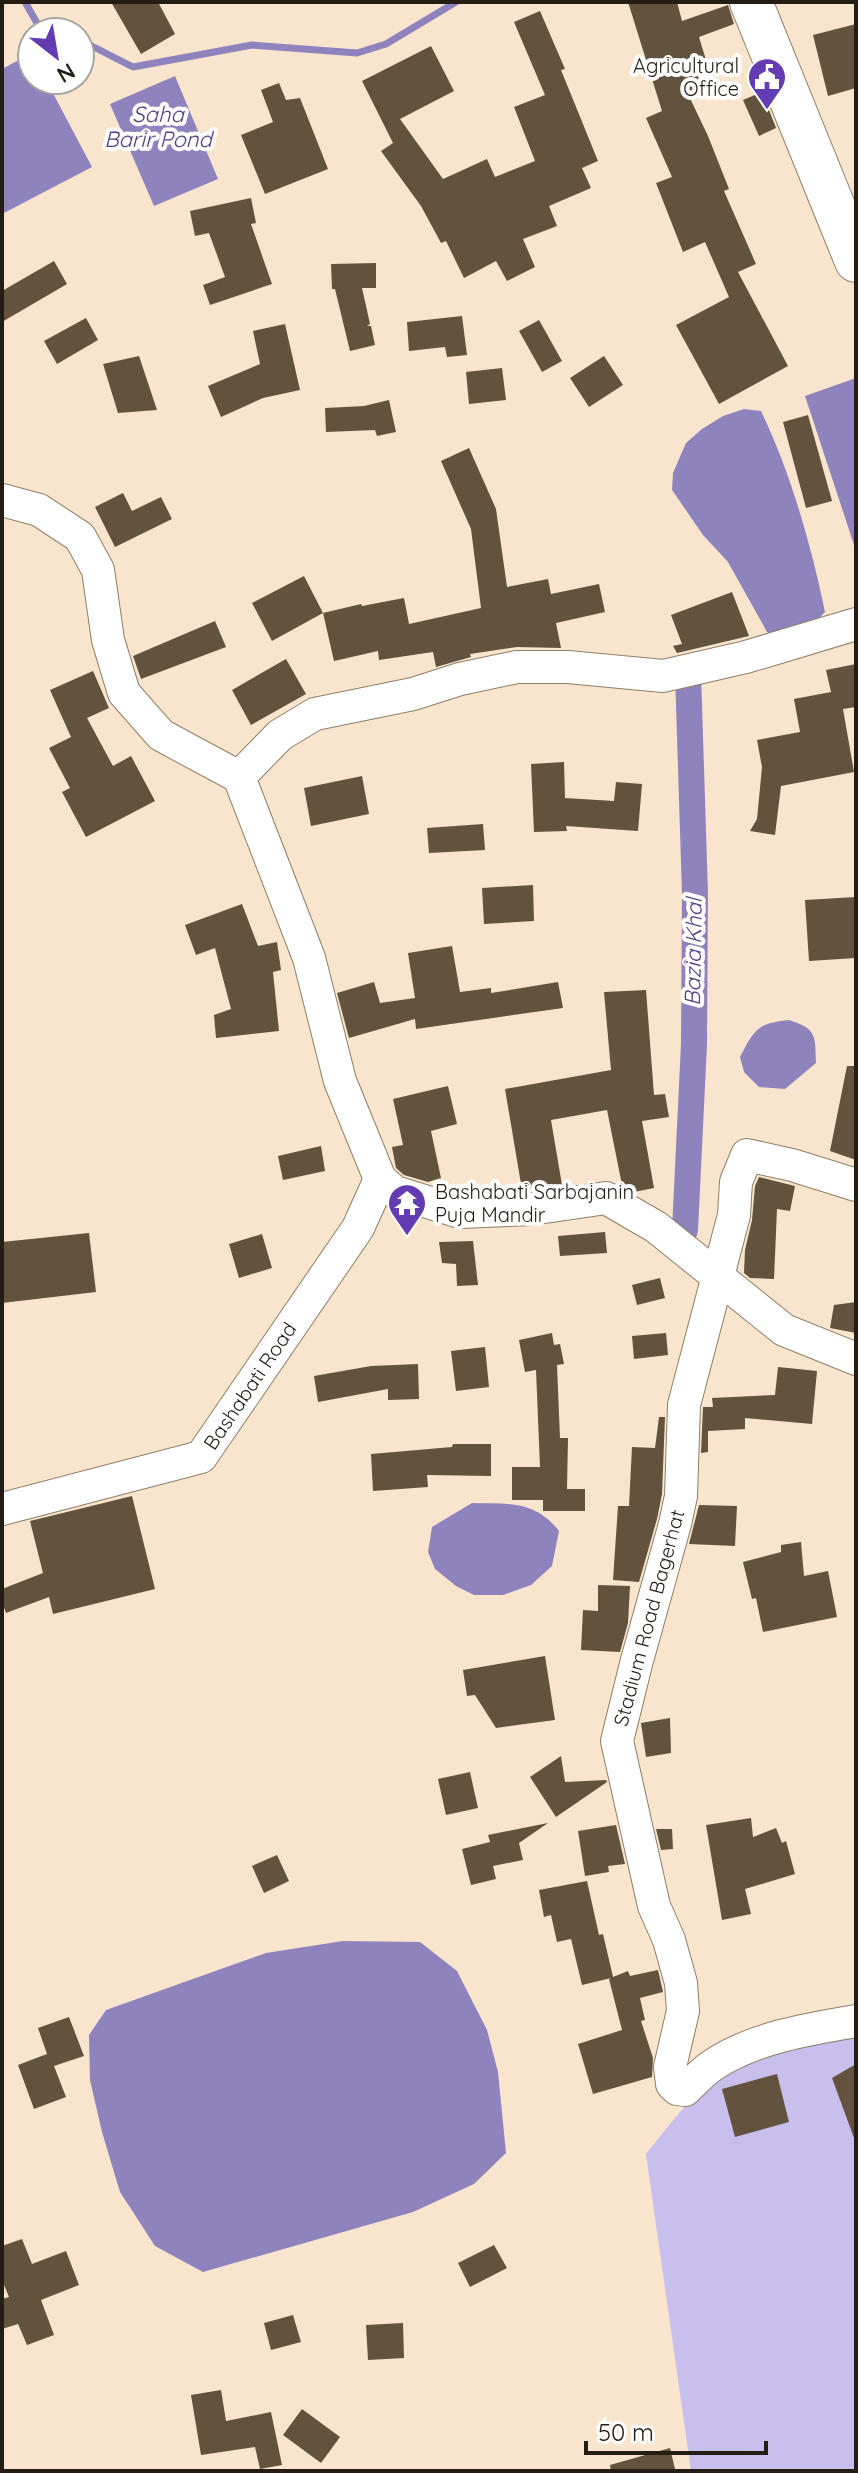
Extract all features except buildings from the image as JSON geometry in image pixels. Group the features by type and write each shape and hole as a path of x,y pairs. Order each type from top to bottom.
{"main road":[{"path":"751,2 856,261"}],"street":[{"path":"2,500 39,510 80,537 98,570 108,640 124,693 161,735 239,777 309,958 340,1081 380,1179 395,1192 460,1212 531,1209 606,1198 656,1227 784,1330 856,1359"},
{"path":"239,777 280,735 315,714 413,694 460,679 517,667 568,667 663,676 746,657 856,624"},
{"name":"Stadium Road Bagerhat","path":"856,1185 747,1155 736,1182 734,1215 709,1268 698,1346 684,1405 681,1496 617,1741 654,1906 669,1940 681,1983 683,2011 670,2067 672,2084 682,2091 732,2053 823,2027 856,2021"},
{"name":"Bashabati Road","path":"2,1509 201,1457 358,1228 380,1179"}],"shaded area":[{"path":"856,2028 856,2471 691,2471 646,2154 693,2098 728,2071 774,2050"}],"water":[{"path":"16,62 16,96 54,96 92,167 2,214 2,69"},
{"name":"Saha Barir Pond","path":"175,76 218,179 154,206 110,104"},
{"path":"856,378 856,551 805,396"},
{"path":"744,409 761,411 782,459 807,535 825,612 804,635 780,639 767,632 728,562 703,535 672,490 673,473 686,443 723,416"},
{"path":"789,1020 813,1034 816,1063 785,1089 759,1087 744,1072 740,1057 749,1040 763,1026"},
{"path":"472,1503 520,1506 550,1521 559,1531 552,1566 531,1585 503,1595 474,1595 456,1586 435,1569 428,1552 432,1527"},
{"path":"343,1941 420,1942 457,1971 487,2030 498,2072 506,2153 474,2184 413,2212 203,2272 155,2246 120,2192 90,2080 89,2035 106,2010 266,1953"}],"waterway":[{"path":"25,2 33,16"},
{"path":"96,48 133,67 252,45 357,53 386,44 456,2"},
{"name":"Bazia Khal","path":"685,1230 694,1044 695,894 688,673"}],"place":[{"name":"Agricultural Office","path":"767,111"},
{"name":"Bashabati Sarbajanin Puja Mandir","path":"407,1237"}]}
